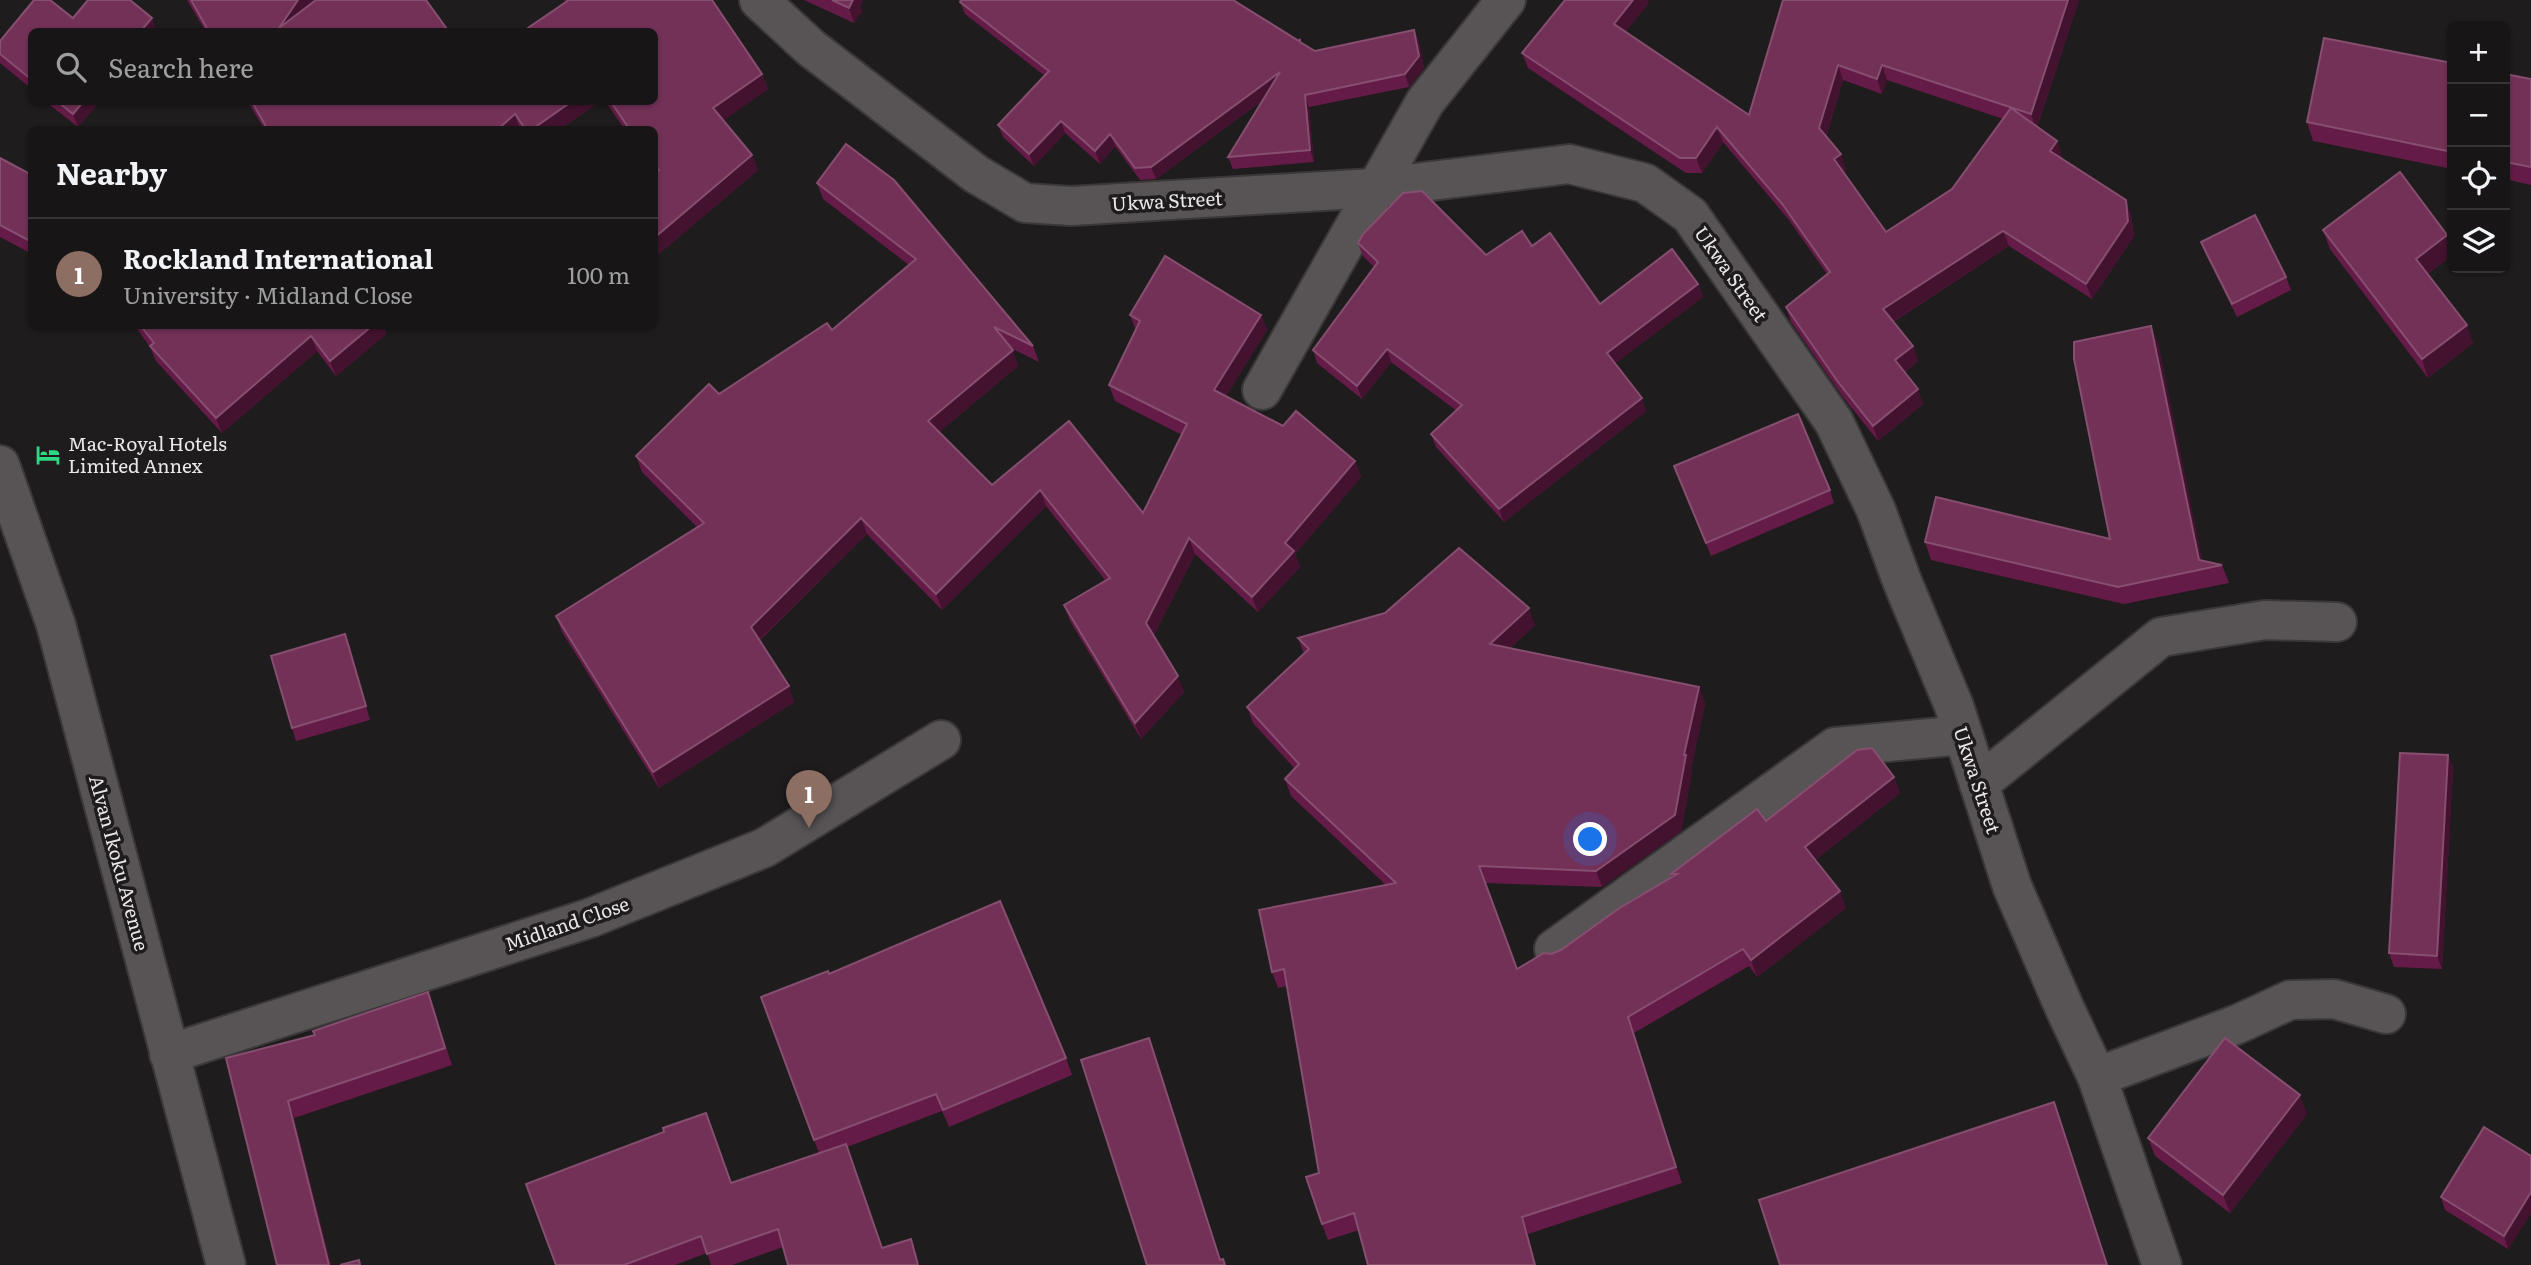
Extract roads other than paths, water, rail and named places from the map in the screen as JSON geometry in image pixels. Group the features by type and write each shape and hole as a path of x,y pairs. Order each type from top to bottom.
{"street":[{"name":"Ukwa Street","path":"759,0 811,48 877,99 976,174 1025,203 1071,206 1374,188 1569,164 1645,183 1690,215 1834,422 1876,510 1954,706 2011,886 2097,1077 2162,1265"},
{"path":"1262,390 1425,102 1506,0"},
{"name":"Alvan Ikoku Avenue","path":"0,465 56,625 226,1265"},
{"path":"1979,784 2161,637 2265,620 2337,622"},
{"path":"1554,949 1835,747 1963,735"},
{"name":"Midland Close","path":"169,1054 590,918 764,848 941,740"},
{"path":"2097,1077 2238,1024 2290,1000 2334,999 2386,1014"}],"place":[{"name":"Mac-Royal Hotels Limited Annex","path":"48,455"},
{"name":"Rockland International","path":"809,828"}]}
